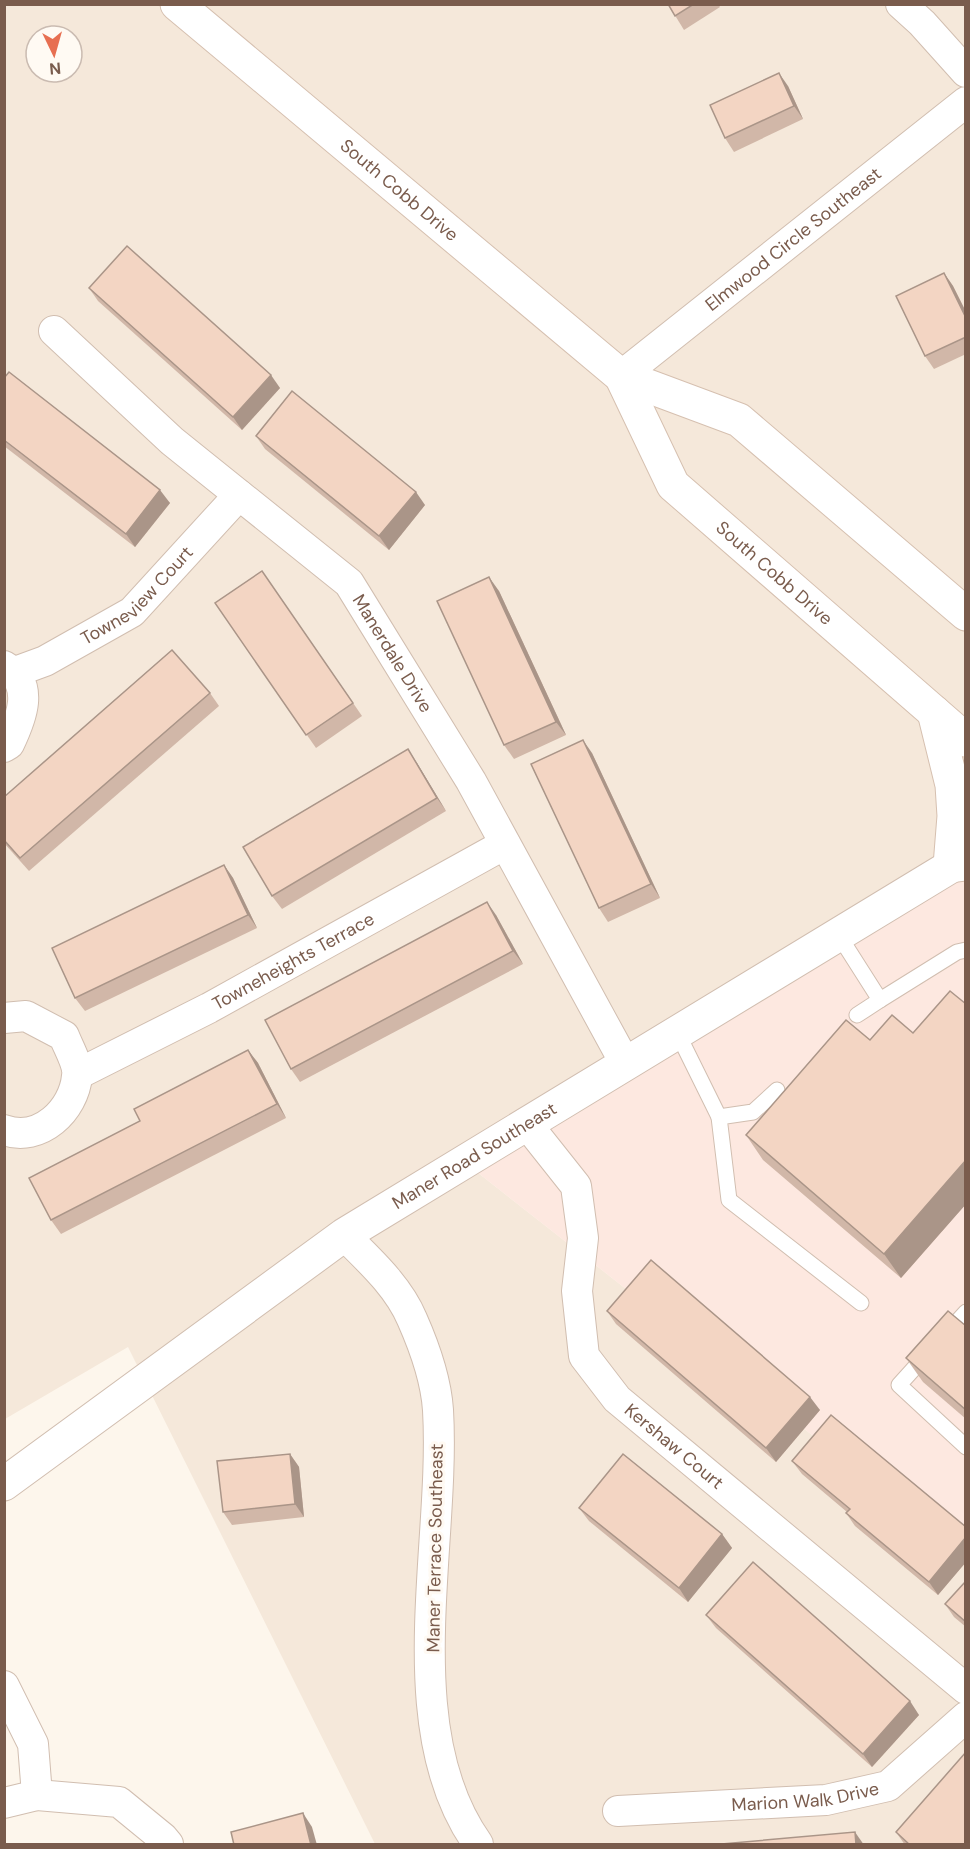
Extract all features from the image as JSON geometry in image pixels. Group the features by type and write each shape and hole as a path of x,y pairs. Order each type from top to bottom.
{"main road":[{"name":"South Cobb Drive","path":"177,4 621,376 739,420 966,614"},
{"name":"South Cobb Drive","path":"621,376 673,485 966,740"},
{"path":"934,712 952,785 960,862"},
{"name":"Maner Road Southeast","path":"4,1484 344,1235 960,862"}],"street":[{"path":"901,4 966,72"},
{"name":"Elmwood Circle Southeast","path":"621,376 966,102"},
{"name":"Manerdale Drive","path":"54,331 172,441 349,583 471,781 625,1063"},
{"name":"Towneview Court","path":"4,747 9,744 23,713 22,688 10,669 45,661 132,612 239,495"},
{"name":"Towneheights Terrace","path":"78,1074 209,1008 505,844"},
{"path":"4,1018 26,1016 64,1036 78,1074 70,1103 45,1128 14,1134 4,1131"},
{"name":"Kershaw Court","path":"526,1123 576,1186 583,1238 577,1291 584,1356 590,1365 617,1399 966,1689"},
{"name":"Maner Terrace Southeast","path":"344,1235 385,1276 411,1317 427,1360 436,1399 440,1484 430,1612 434,1721 445,1777 461,1821 478,1845"},
{"path":"4,1686 33,1744 37,1795"},
{"name":"Marion Walk Drive","path":"618,1811 826,1800 888,1786 966,1717"},
{"path":"4,1803 37,1795 119,1802 163,1838 168,1845"}],"lane":[{"path":"838,934 880,1000"},
{"path":"857,1015 957,952 966,950"},
{"path":"676,1032 719,1117 729,1200 861,1304"},
{"path":"719,1117 753,1112 777,1090"},
{"path":"966,1312 899,1385 966,1447"}],"shaded area":[{"path":"4,5 965,5 965,861 454,1154 965,1555 965,1844 375,1844 128,1347 5,1419"},
{"path":"965,861 965,1555 454,1154"}],"building":[{"path":"668,4 694,4 675,16"},
{"path":"779,73 794,106 725,138 710,105"},
{"path":"127,246 271,375 233,417 89,288"},
{"path":"944,273 966,318 966,337 925,356 896,296"},
{"path":"9,372 160,490 126,534 4,440 4,378"},
{"path":"292,391 416,492 379,536 256,436"},
{"path":"262,571 353,703 306,735 215,603"},
{"path":"489,577 556,722 504,745 437,601"},
{"path":"172,650 210,693 20,858 4,840 4,797"},
{"path":"583,740 651,884 599,908 531,764"},
{"path":"408,749 437,798 272,896 243,847"},
{"path":"224,865 248,915 75,998 52,948"},
{"path":"487,902 513,951 291,1069 265,1020"},
{"path":"950,991 966,1004 966,1160 884,1254 746,1135 846,1020 870,1040 892,1015 913,1033"},
{"path":"248,1050 277,1104 51,1220 29,1178 140,1121 134,1109"},
{"path":"651,1260 810,1397 766,1448 607,1311"},
{"path":"948,1311 966,1326 966,1410 906,1358"},
{"path":"831,1415 966,1527 966,1537 929,1582 846,1513 850,1509 792,1461"},
{"path":"290,1454 295,1504 223,1512 217,1461"},
{"path":"623,1454 722,1534 679,1588 579,1508"},
{"path":"753,1562 910,1701 863,1754 706,1615"},
{"path":"966,1581 966,1622 945,1604"},
{"path":"966,1752 966,1845 910,1845 896,1832"},
{"path":"303,1813 311,1845 234,1845 231,1832"},
{"path":"855,1832 856,1845 710,1845"}]}
